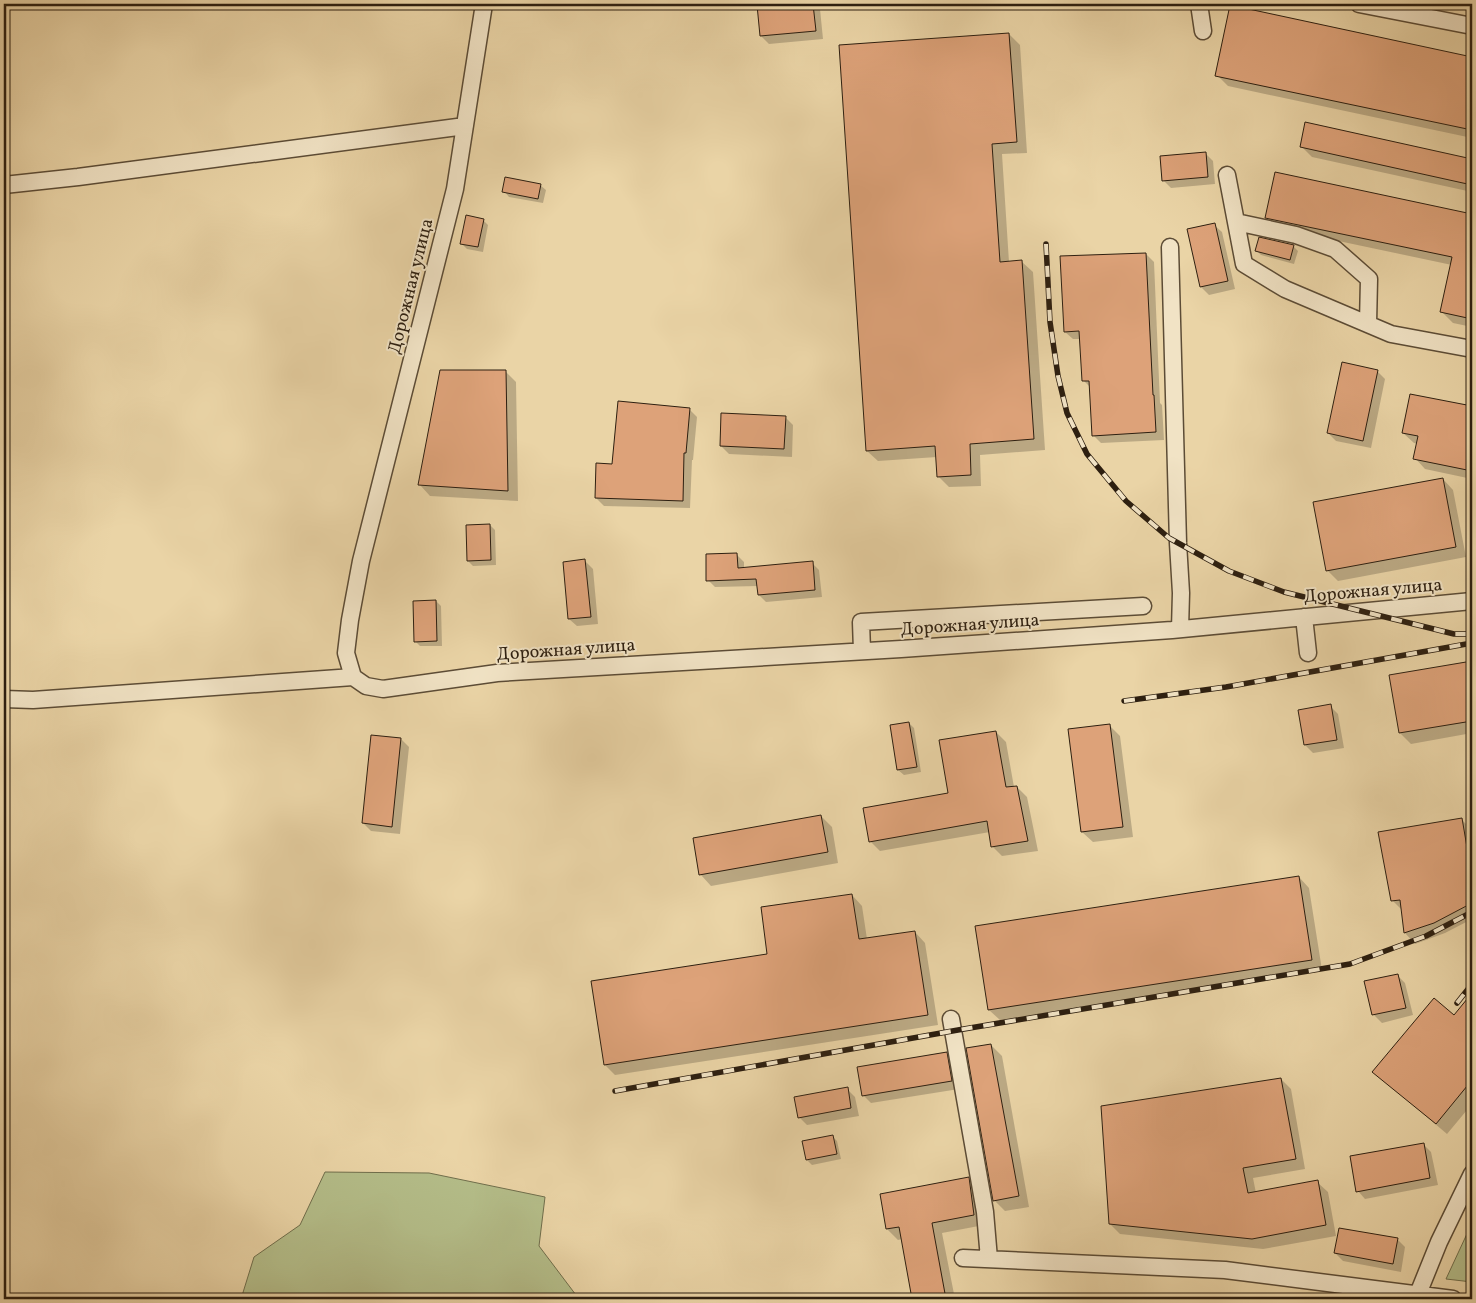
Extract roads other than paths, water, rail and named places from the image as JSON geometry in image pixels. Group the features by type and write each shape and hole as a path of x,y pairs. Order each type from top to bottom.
{"street":[{"name":"Дорожная улица","path":"484,4 455,189 361,561 350,620 346,653 353,676 366,686 383,689 497,673 862,651 1180,629 1472,601"},
{"path":"1199,4 1203,31"},
{"path":"1359,4 1472,26"},
{"path":"4,185 98,175 465,126"},
{"path":"1227,175 1244,264 1285,289 1392,334 1472,349"},
{"path":"1236,222 1296,236 1335,249 1369,279 1368,324"},
{"path":"1170,247 1181,594 1180,629"},
{"path":"862,651 861,622 1143,606"},
{"path":"1304,617 1308,653"},
{"path":"4,698 33,700 353,676"},
{"path":"951,1019 985,1212 989,1259"},
{"path":"1418,1294 1438,1242 1468,1196 1472,1174"},
{"path":"963,1258 1225,1270 1453,1299"}],"railway":[{"path":"1046,244 1050,322 1058,376 1067,413 1087,454 1126,501 1169,538 1229,571 1284,592 1454,634 1472,634"},
{"path":"1124,701 1226,687 1472,643"},
{"path":"615,1091 958,1030 1350,964 1426,936 1472,912"},
{"path":"1457,1003 1472,984"}]}
